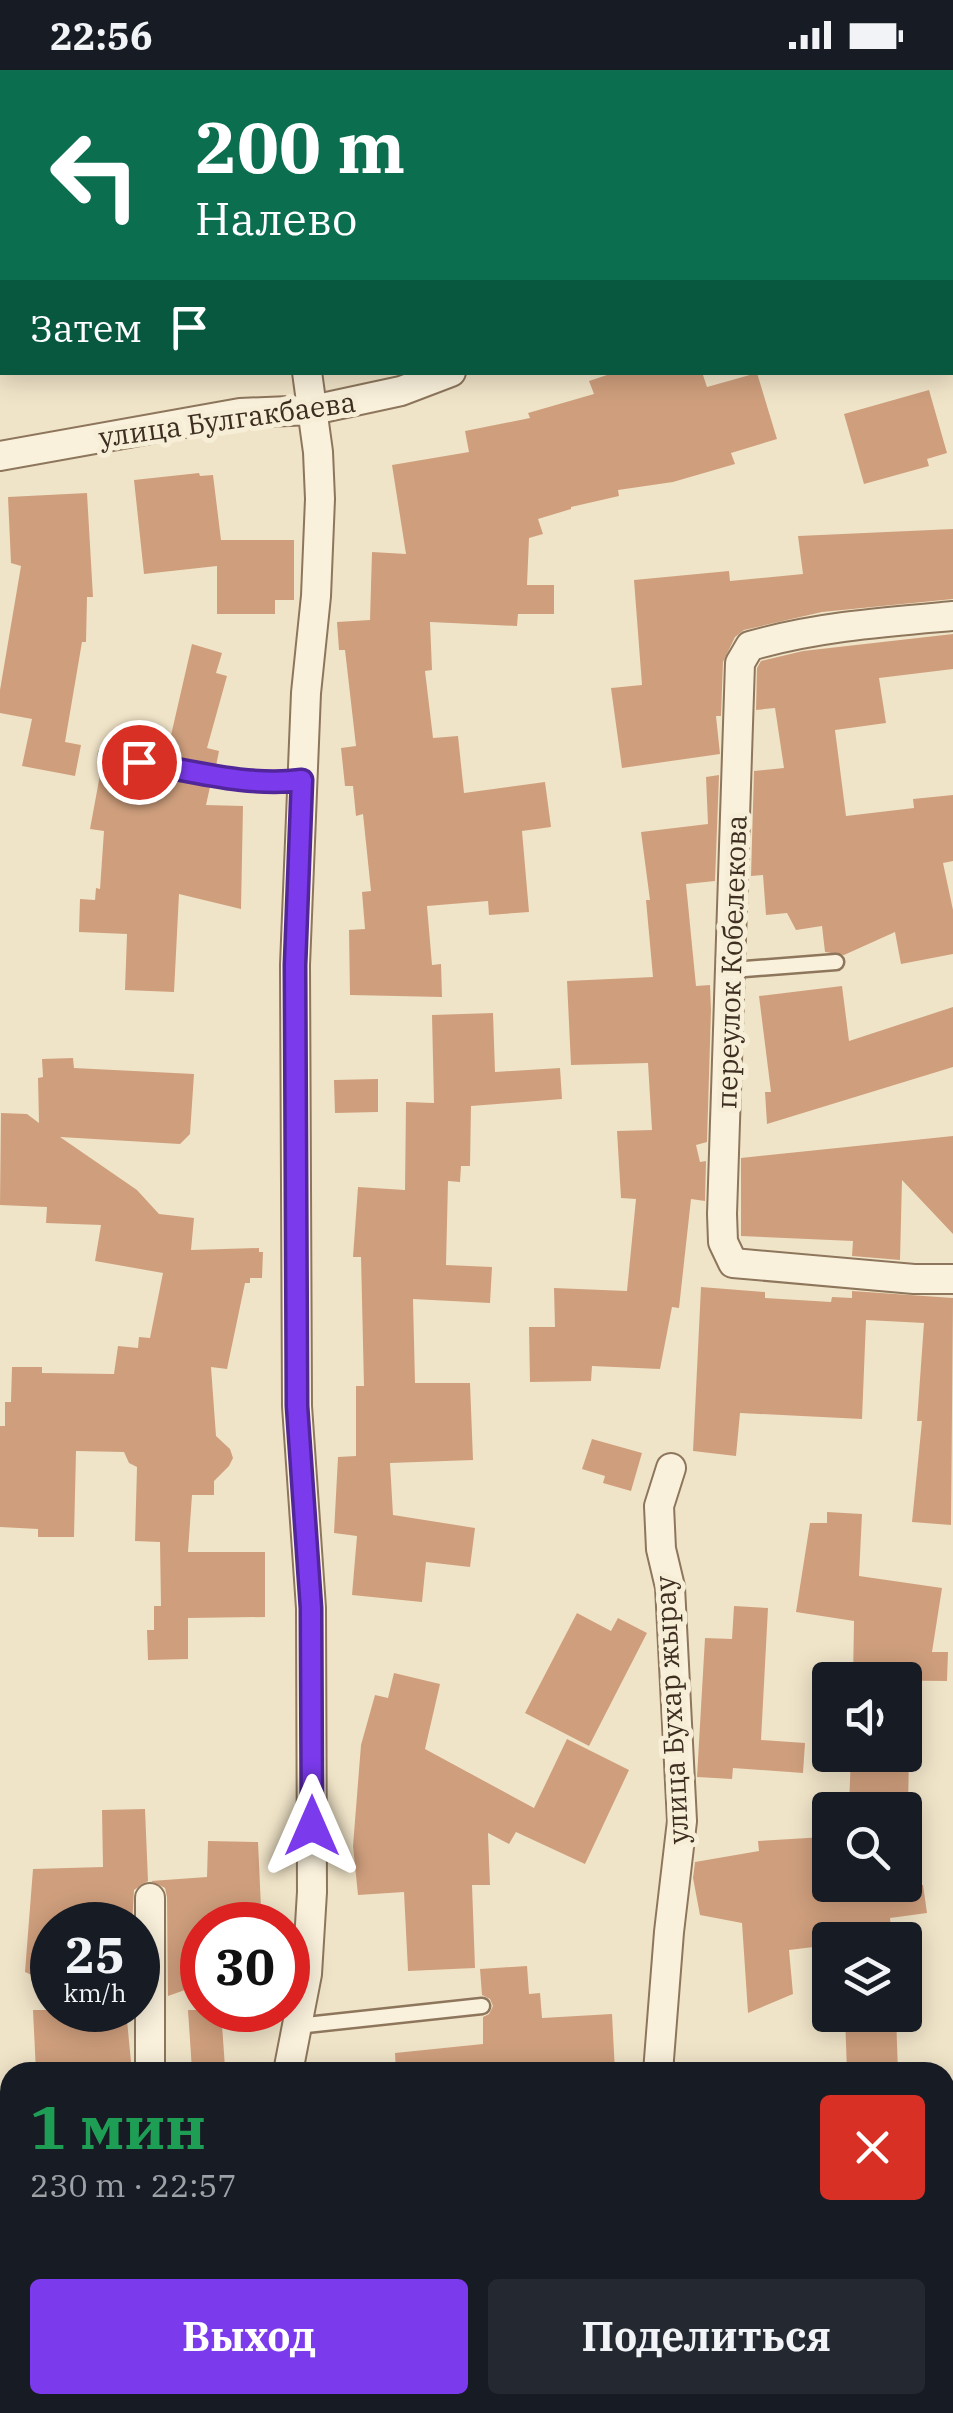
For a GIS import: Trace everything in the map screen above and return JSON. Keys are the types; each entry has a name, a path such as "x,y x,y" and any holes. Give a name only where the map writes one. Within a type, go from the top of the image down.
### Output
{"street":[{"path":"307,375 320,499 295,965 297,1406 311,1608 310,1925"},
{"name":"улица Булгакбаева","path":"0,456 240,413 313,410 401,391 443,375"},
{"name":"переулок Кобелекова","path":"953,616 836,627 750,646 740,664 722,1214 722,1242 732,1263 953,1279"},
{"name":"улица Бухар жырау","path":"659,2062 682,1821 670,1588 661,1549 658,1506 671,1468"},
{"path":"150,1898 150,2062"},
{"path":"290,2062 296,2032"}],"lane":[{"path":"107,756 236,780 302,780"},
{"path":"732,970 836,962"},
{"path":"310,2025 482,2006"}],"building":[{"path":"607,375 703,375 707,387 758,375 777,439 731,453 735,464 673,482 618,490 619,496 538,519 543,534 529,538 527,585 554,585 554,614 518,614 517,626 430,622 432,670 425,671 433,738 458,736 464,793 545,782 551,827 522,831 529,912 489,915 488,901 427,906 432,965 441,964 442,997 350,995 349,930 365,929 362,892 371,891 363,814 356,816 353,786 345,786 341,748 356,746 345,650 339,650 337,622 370,620 372,552 406,554 392,465 469,452 465,431 530,418 528,413 594,394 589,381"},
{"path":"929,390 947,453 927,459 929,466 864,484 844,414"},
{"path":"213,475 221,540 294,540 294,600 275,600 275,614 217,614 217,566 144,574 134,480"},
{"path":"87,493 93,597 87,597 86,642 82,642 65,742 81,745 75,776 22,766 32,719 0,713 0,690 21,566 11,563 8,497"},
{"path":"953,529 953,599 822,612 744,630 735,637 723,662 721,716 716,716 720,754 622,768 611,688 642,685 634,580 729,571 730,581 803,574 798,536"},
{"path":"953,634 953,669 879,678 886,723 835,730 846,816 914,808 913,799 953,795 953,861 943,863 953,910 953,954 901,964 895,932 844,955 825,952 822,926 796,930 787,913 766,915 763,875 751,876 754,771 784,768 775,708 756,710 757,668 761,661 803,651"},
{"path":"192,644 222,653 216,673 227,676 207,748 219,751 216,766 166,757"},
{"path":"102,764 210,787 206,805 243,806 241,909 179,894 174,992 125,990 127,934 79,932 80,899 95,900 96,888 100,889 104,831 90,829"},
{"path":"719,775 715,881 686,884 696,986 710,985 711,1010 707,1142 696,1145 700,1162 706,1161 705,1201 691,1199 679,1308 672,1307 660,1369 592,1366 591,1381 530,1382 529,1327 555,1327 554,1288 627,1291 636,1199 621,1198 617,1131 652,1130 648,1063 571,1065 567,981 653,977 646,900 650,900 641,832 708,824 706,777"},
{"path":"842,986 849,1041 953,1007 953,1067 767,1124 765,1092 771,1092 759,996"},
{"path":"493,1013 495,1072 560,1068 562,1099 471,1106 470,1166 461,1166 460,1182 448,1181 446,1265 492,1267 490,1303 413,1299 415,1383 470,1383 473,1460 390,1463 393,1515 475,1528 470,1567 426,1562 422,1602 352,1595 357,1536 334,1533 338,1457 356,1456 356,1386 364,1386 361,1257 353,1257 358,1187 405,1190 406,1102 434,1103 432,1015"},
{"path":"73,1058 74,1068 194,1074 190,1134 180,1144 60,1137 137,1190 159,1214 194,1218 191,1250 259,1248 263,1252 262,1278 250,1278 250,1283 245,1283 227,1369 211,1367 216,1436 230,1449 233,1458 214,1481 214,1495 192,1495 188,1552 265,1552 265,1617 188,1618 188,1659 148,1660 147,1630 154,1630 154,1606 161,1606 160,1542 135,1541 137,1467 129,1463 124,1452 76,1451 74,1537 38,1537 38,1529 0,1527 0,1426 5,1426 5,1402 11,1402 12,1367 42,1367 42,1373 114,1374 118,1346 138,1348 139,1337 150,1338 163,1273 95,1261 101,1225 46,1223 47,1207 0,1205 1,1113 27,1114 39,1123 38,1078 43,1077 42,1059"},
{"path":"378,1079 378,1112 335,1113 334,1080"},
{"path":"953,1136 953,1234 902,1180 900,1260 852,1256 853,1241 741,1236 741,1158"},
{"path":"701,1287 765,1292 765,1298 831,1302 832,1297 852,1298 852,1291 953,1298 951,1525 912,1522 922,1421 917,1421 924,1323 866,1320 862,1419 740,1413 736,1456 693,1451"},
{"path":"592,1439 642,1453 631,1491 603,1483 605,1476 582,1469"},
{"path":"827,1512 862,1514 859,1576 942,1588 932,1652 948,1652 947,1681 922,1681 922,1662 853,1662 854,1621 796,1612 810,1523 827,1523"},
{"path":"734,1606 768,1608 761,1740 805,1743 803,1773 733,1768 732,1779 697,1777 705,1638 732,1639"},
{"path":"577,1613 611,1631 618,1618 647,1633 589,1746 525,1713"},
{"path":"394,1673 440,1684 425,1749 534,1808 567,1739 629,1770 585,1864 516,1832 509,1844 488,1833 490,1885 472,1885 475,1968 408,1971 404,1892 358,1895 353,1846 361,1745 375,1695 388,1698"},
{"path":"850,1772 909,1772 908,1792 850,1792"},
{"path":"145,1809 148,1881 134,1890 133,1902 30,1902 33,1869 103,1867 102,1810"},
{"path":"812,1838 812,1902 922,1902 923,1885 927,1913 890,1918 890,1922 812,1922 812,1947 789,1950 793,1994 748,2013 742,1923 700,1915 693,1878 695,1862 759,1851 758,1841"},
{"path":"208,1841 258,1842 261,1902 180,1902 180,1992 168,1996 167,1897 165,1888 151,1881 207,1877"},
{"path":"30,1908 30,1974 25,1972"},
{"path":"527,1966 529,1994 540,1993 542,2018 612,2014 614,2062 395,2062 395,2053 483,2044 483,2017 493,2006 482,1995 480,1969"},
{"path":"34,2032 128,2032 131,2062 36,2062"},
{"path":"189,2032 223,2032 225,2062 191,2062"},
{"path":"846,2032 897,2032 898,2062 847,2062"}],"route":[{"path":"139,762 236,780 302,780 295,965 297,1406 311,1608 312,1826"}]}
